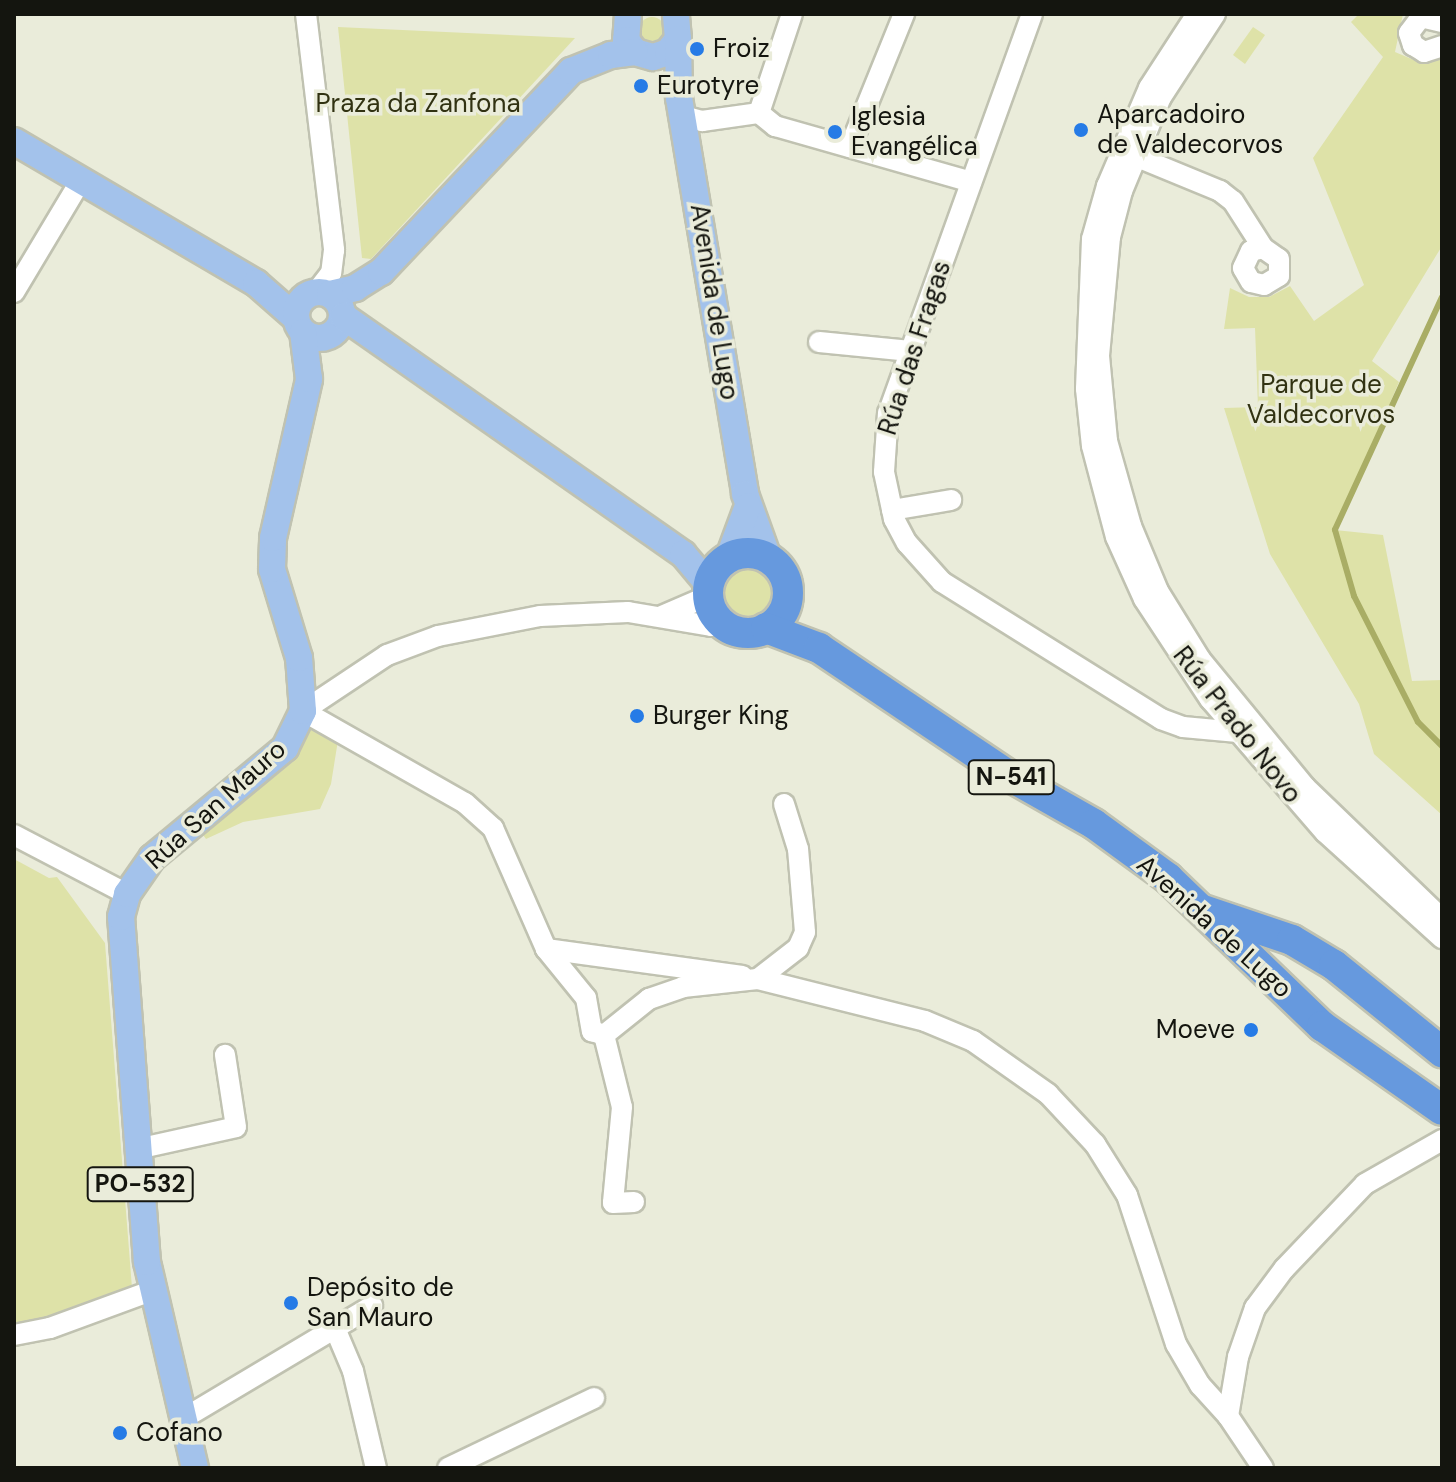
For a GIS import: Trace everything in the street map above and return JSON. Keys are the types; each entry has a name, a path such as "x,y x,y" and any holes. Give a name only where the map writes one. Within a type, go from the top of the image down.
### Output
{"highway":[{"path":"768,558 750,553 717,585 742,633 776,617"},
{"name":"N-541","path":"768,558 787,585 776,617"},
{"name":"Avenida de Lugo","path":"776,617 1011,777 1094,824 1200,909 1322,1026 1442,1110"},
{"path":"1200,909 1264,927 1303,946 1442,1052"}],"main road":[{"path":"300,325 299,302 330,310 369,294 381,272 556,87 585,63 626,20"},
{"name":"Avenida de Lugo","path":"626,20 644,55 666,70 681,107"},
{"path":"585,63 668,52 677,27"},
{"name":"Avenida de Lugo","path":"677,27 681,107 748,506 768,558"},
{"path":"14,141 256,283 330,310 683,554 717,585"},
{"path":"256,283 317,338 330,310"},
{"name":"Rúa San Mauro","path":"195,1468 186,1417 151,1291 120,937 127,894 152,858 285,748 303,711 299,658 272,569 278,514 330,310"},
{"name":"Rúa San Mauro","path":"300,325 309,368 302,421"},
{"name":"Avenida de Lugo","path":"717,585 748,506"}],"street":[{"path":"306,14 334,250 330,310"},
{"path":"759,113 792,14"},
{"path":"850,147 904,14"},
{"name":"Rúa das Fragas","path":"1032,14 888,413 883,448 892,510 907,543 942,582 1161,719 1183,727 1238,732"},
{"name":"Rúa Prado Novo","path":"1197,14 1149,88 1107,186 1092,239 1085,377 1092,446 1116,537 1144,599 1238,732 1325,832 1442,938"},
{"name":"Rúa Prado Novo","path":"1215,14 1161,97 1135,156 1110,237 1099,356 1107,441 1131,526 1158,591 1223,690 1338,822 1442,919"},
{"path":"1434,17 1413,23 1411,42 1424,52 1442,46"},
{"path":"681,107 702,121 759,113 775,126 971,182"},
{"path":"1135,156 1220,191 1245,213 1263,248"},
{"path":"14,292 81,180"},
{"path":"819,342 911,351"},
{"path":"892,510 951,500"},
{"path":"662,616 717,585"},
{"path":"604,1035 592,1031 586,998 546,949 507,850 480,814 303,711 387,655 438,636 540,616 662,616 711,626 717,585"},
{"path":"604,1035 649,999 683,987 753,979 798,948 805,932 798,849 784,804"},
{"path":"14,835 127,894"},
{"path":"546,949 753,979 925,1021 973,1041 1048,1094 1095,1144 1127,1195 1176,1344 1200,1385 1228,1416 1261,1467"},
{"path":"604,1035 622,1107 613,1203 634,1202"},
{"path":"137,1149 236,1127 225,1055"},
{"path":"1228,1416 1238,1357 1255,1308 1284,1269 1365,1184 1442,1140"},
{"path":"14,1335 50,1328 151,1291"},
{"path":"186,1417 372,1306"},
{"path":"334,1326 353,1371 376,1468"},
{"path":"448,1468 594,1398"}],"green space":[{"name":"Parque de Valdecorvos","path":"1359,14 1403,14 1395,52 1421,63 1442,58 1442,246 1372,361 1399,382 1335,530 1383,535 1412,681 1442,680 1442,815 1374,754 1359,704 1270,554 1224,408 1258,407 1255,328 1224,329 1230,288 1249,297 1269,297 1290,286 1314,321 1364,285 1313,158 1383,57 1351,22"},
{"path":"652,17 662,20 665,30 662,40 652,43 642,40 639,30 642,20"},
{"name":"Praza da Zanfona","path":"338,27 575,38 371,259 362,258"},
{"path":"1253,27 1265,35 1245,64 1233,55"},
{"path":"747,568 764,575 771,592 764,609 747,616 730,609 723,592 730,575"},
{"path":"303,711 339,734 331,784 320,809 243,822 206,839 195,824"},
{"path":"14,859 49,878 57,877 105,943 132,1288 45,1322 14,1328"}],"waterway":[{"path":"1442,297 1335,530 1354,596 1418,722 1442,746"}],"place":[{"name":"Froiz","path":"697,49"},
{"name":"Eurotyre","path":"641,86"},
{"name":"Aparcadoiro de Valdecorvos","path":"1081,130"},
{"name":"Iglesia Evangélica","path":"835,132"},
{"name":"Burger King","path":"637,716"},
{"name":"Moeve","path":"1251,1030"},
{"name":"Depósito de San Mauro","path":"291,1303"},
{"name":"Cofano","path":"120,1433"}]}
